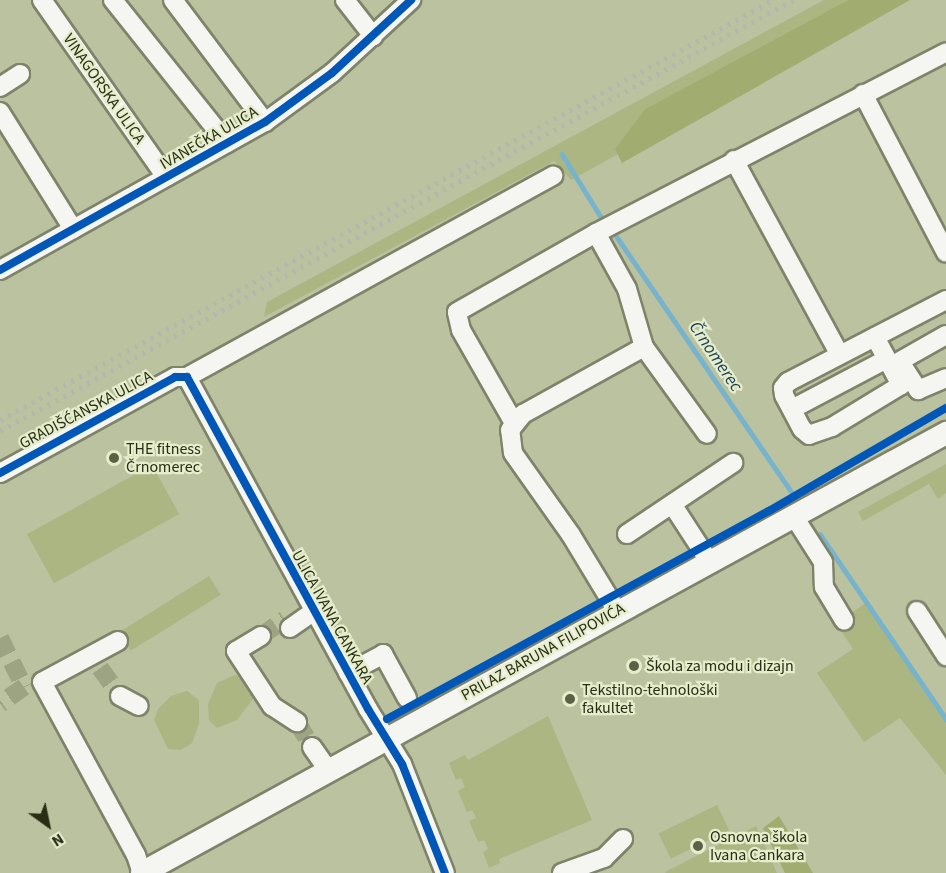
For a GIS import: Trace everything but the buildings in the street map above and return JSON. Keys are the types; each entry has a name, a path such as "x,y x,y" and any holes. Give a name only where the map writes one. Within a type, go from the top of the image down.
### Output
{"main road":[{"name":"PRILAZ BARUNA FILIPOVIĆA","path":"142,873 387,740 617,610 946,433"}],"street":[{"name":"VINAGORSKA ULICA","path":"42,0 166,177"},
{"path":"113,0 227,143"},
{"path":"174,0 265,122"},
{"path":"345,0 373,36"},
{"name":"IVANEČKA ULICA","path":"0,270 265,122 332,73 411,0"},
{"path":"514,423 461,330 458,312 596,233 946,52"},
{"path":"0,87 20,74"},
{"path":"863,94 946,253"},
{"path":"0,112 74,229"},
{"path":"734,160 840,353"},
{"name":"GRADIŠĆANSKA ULICA","path":"0,473 175,377 187,377 552,176"},
{"path":"596,233 627,289 644,347 707,434"},
{"path":"879,334 893,360 901,385 832,427 809,435 792,410 783,390 785,384 840,353 946,300"},
{"path":"792,410 946,335"},
{"path":"617,610 572,535 513,453 510,443 514,423 523,414 644,347"},
{"path":"893,360 918,390 946,378"},
{"name":"ULICA IVANA CANKARA","path":"187,377 348,673 406,771 446,873"},
{"path":"627,534 733,463"},
{"path":"672,504 709,561"},
{"path":"793,515 823,562 824,586 844,620"},
{"path":"287,623 312,608"},
{"path":"916,611 946,656"},
{"path":"242,654 262,638 236,651 272,706 297,722"},
{"path":"118,641 96,662 42,682 136,855 142,873"},
{"path":"348,673 383,654 407,698"},
{"path":"120,696 139,706"},
{"path":"312,747 329,771"},
{"path":"562,873 604,858 623,839"}],"green space":[{"path":"824,0 848,0 645,109 616,149 620,153 571,180 554,161 264,317 267,302"},
{"path":"848,0 910,0 622,163 615,149 645,109"},
{"path":"946,464 946,493 938,499 929,484 863,521 858,512"},
{"path":"152,465 179,514 54,583 27,534"},
{"path":"209,576 221,595 131,651 119,632"},
{"path":"866,603 946,721 946,775 900,718 864,742 817,673 853,649 836,623"},
{"path":"235,675 250,680 256,695 237,720 217,728 209,720 208,704 217,683"},
{"path":"187,691 199,700 199,724 192,743 181,750 168,749 154,720 158,709 171,696"},
{"path":"548,716 592,820 499,859 500,863 489,868 483,852 488,849 484,840 478,842 469,821 476,818 472,810 467,812 458,791 465,787 461,778 456,780 449,763 465,755 468,760"},
{"path":"717,805 729,830 671,859 659,833"},
{"path":"779,816 813,873 785,873 763,828"},
{"path":"756,826 777,873 665,872"}],"waterway":[{"name":"Črnomerec","path":"562,154 601,217"},
{"name":"Črnomerec","path":"617,237 791,491"},
{"name":"Črnomerec","path":"820,534 946,719"}],"tunnel":[{"path":"261,636 285,619"},
{"path":"0,638 24,687 0,704"},
{"path":"100,668 120,696"},
{"path":"297,722 312,747"}],"railway":[{"path":"0,420 773,0"},
{"path":"0,431 793,0"}],"cycle path":[{"path":"0,270 265,122 332,73 411,0"},
{"path":"0,473 175,377 187,377 368,709 402,764 445,873"},
{"path":"387,719 769,511 946,408"}],"place":[{"name":"THE fitness Črnomerec","path":"114,458"},
{"name":"Škola za modu i dizajn","path":"634,666"},
{"name":"Tekstilno-tehnološki fakultet","path":"570,699"},
{"name":"Osnovna škola Ivana Cankara","path":"698,846"}]}
